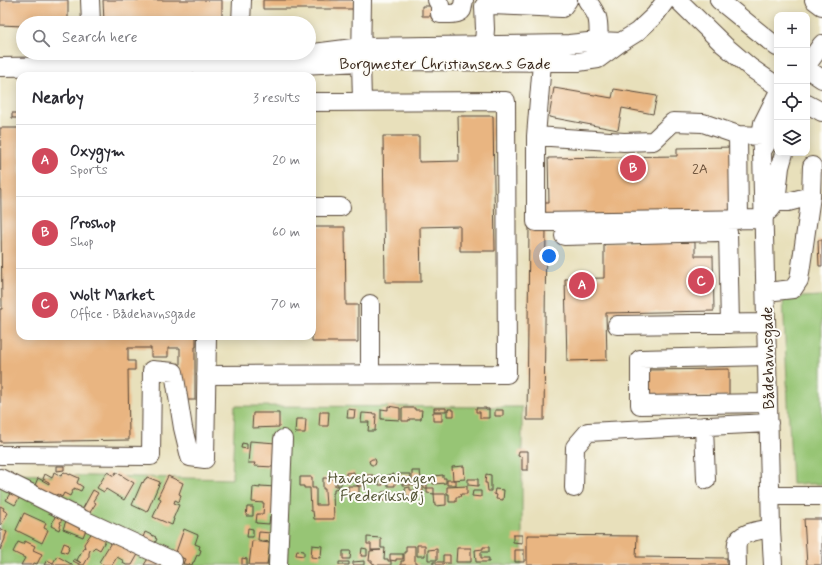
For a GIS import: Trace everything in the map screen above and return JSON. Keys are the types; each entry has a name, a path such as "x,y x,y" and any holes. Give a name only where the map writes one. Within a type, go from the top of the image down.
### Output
{"street":[{"path":"90,0 91,16"},
{"path":"241,16 242,0"},
{"path":"451,4 562,8 568,0"},
{"path":"587,0 597,17 599,28 598,59"},
{"name":"Borgmester Christiansens Gade","path":"316,60 361,54 483,53 542,53 578,62 598,59 621,42 630,38 645,25 655,15 666,0"},
{"path":"678,0 724,45 751,68 774,84"},
{"path":"719,0 774,45"},
{"path":"814,0 822,6"},
{"path":"362,3 362,101"},
{"path":"483,53 485,29 484,6"},
{"name":"Borgmester Christiansens Gade","path":"542,53 569,44 598,41 621,42"},
{"path":"810,61 822,44"},
{"path":"542,53 536,136 536,222 733,226"},
{"name":"Borgmester Christiansens Gade","path":"0,67 82,60"},
{"name":"Borgmester Christiansens Gade","path":"105,60 211,70 237,60"},
{"name":"Borgmester Christiansens Gade","path":"243,60 262,67 315,60"},
{"path":"810,71 822,79"},
{"path":"206,375 507,374 506,101 316,102"},
{"name":"Bådehavnsgade","path":"773,565 766,324 767,213 762,123 774,101"},
{"path":"536,136 624,142 653,141 673,122 703,123 762,143 774,130"},
{"path":"730,324 738,135"},
{"path":"767,213 783,156"},
{"path":"766,292 793,289 799,280 811,196 812,166"},
{"path":"564,236 733,226 767,213 788,202 811,196"},
{"path":"316,208 342,207"},
{"path":"370,304 370,374"},
{"path":"617,325 766,324"},
{"path":"0,454 151,456 152,370 174,372 183,428 190,457 205,459 207,340"},
{"path":"767,356 640,358 640,405 768,403"},
{"path":"574,488 575,447 588,432 769,423"},
{"path":"704,426 706,480"},
{"path":"278,565 283,439"},
{"path":"0,478 84,520 173,561 171,565"},
{"path":"770,496 822,496"},
{"path":"737,565 737,542 748,533 771,528"}],"green space":[{"path":"822,296 822,484 792,484 783,298"},
{"name":"Haveforeningen Frederikshøj","path":"235,406 522,407 522,565 0,565 0,474 232,479"}],"building":[{"path":"0,0 68,0 68,16 16,16 16,26 0,25"},
{"path":"103,0 222,0 222,16 104,16"},
{"path":"263,0 355,0 355,9 263,9"},
{"path":"422,6 435,6 435,16 422,16"},
{"path":"554,88 612,98 614,89 657,96 653,114 622,108 618,130 549,117"},
{"path":"12,113 16,113 16,118 12,118"},
{"path":"458,116 493,116 495,251 460,251 460,226 420,227 421,282 385,282 383,136 419,136 419,162 459,161"},
{"path":"0,128 16,128 16,340 196,340 195,400 180,400 180,348 168,348 168,357 151,357 151,348 128,348 128,361 135,361 135,370 128,370 129,440 0,442 0,309 2,309"},
{"path":"735,147 731,216 543,220 543,203 549,203 548,158 677,156 677,148"},
{"path":"316,227 345,227 346,305 358,305 358,342 312,342 312,340 316,340"},
{"path":"529,228 546,228 544,420 527,420"},
{"path":"818,240 822,240 822,266 819,266"},
{"path":"695,242 695,256 713,256 714,311 606,313 607,360 567,361 565,279 604,278 604,243"},
{"path":"729,369 729,397 647,398 647,370"},
{"path":"388,406 400,408 400,420 381,419 381,409 388,410"},
{"path":"402,408 415,408 415,410 422,410 421,419 409,419 409,421 402,421"},
{"path":"434,408 446,408 446,411 434,411"},
{"path":"476,408 489,409 489,418 480,418 480,412 476,412"},
{"path":"348,409 355,410 354,418 347,418"},
{"path":"448,409 454,410 454,416 447,416"},
{"path":"495,410 503,410 503,416 495,416"},
{"path":"320,412 329,412 328,426 319,426"},
{"path":"433,412 442,412 442,421 433,421"},
{"path":"253,413 279,413 279,427 252,428"},
{"path":"362,413 376,414 375,431 368,431 369,422 361,422"},
{"path":"296,419 306,419 305,433 295,433"},
{"path":"250,441 276,443 274,467 254,466 255,463 248,463"},
{"path":"242,443 247,444 247,449 241,448"},
{"path":"519,451 528,451 528,470 522,470 522,457 518,456"},
{"path":"375,459 375,465 370,464 369,461"},
{"path":"57,466 64,466 64,470 57,471"},
{"path":"464,466 465,479 453,480 452,467"},
{"path":"412,471 420,471 423,484 412,485"},
{"path":"54,472 61,476 64,472 79,478 77,483 83,487 81,491 74,488 70,496 64,493 62,497 57,494 56,496 29,487 31,483 35,485 38,478 49,484 49,482 43,479 45,474 52,478"},
{"path":"107,472 114,476 116,472 134,483 124,500 106,489 104,492 97,488"},
{"path":"354,472 354,479 346,479 346,473"},
{"path":"394,474 395,486 388,486 387,475"},
{"path":"398,474 410,474 411,485 402,485 402,478 399,478"},
{"path":"486,474 491,475 491,491 488,491 487,483 485,483"},
{"path":"365,475 373,475 372,481 365,481"},
{"path":"379,475 383,476 383,485 379,485"},
{"path":"443,475 443,478 446,478 446,483 433,484 433,476"},
{"path":"168,476 183,483 179,494 181,495 179,502 175,500 174,503 179,505 172,525 153,517 161,499 158,497"},
{"path":"337,476 341,476 341,485 337,485"},
{"path":"147,477 160,482 147,512 132,505 142,482 143,483"},
{"path":"300,477 312,477 312,488 316,488 316,505 326,505 325,489 323,489 323,478 331,478 335,480 335,486 339,486 339,488 334,489 333,493 334,519 314,519 313,511 311,511 310,488 300,486"},
{"path":"423,478 427,478 427,488 424,488"},
{"path":"363,479 364,486 357,486 357,480"},
{"path":"468,479 478,479 478,486 468,485"},
{"path":"447,480 456,480 456,485 447,485"},
{"path":"260,486 276,487 274,516 270,516 269,524 256,523 257,514 263,514 264,503 252,502 253,487 260,488"},
{"path":"348,486 359,486 359,497 349,497"},
{"path":"415,486 423,486 423,493 415,493"},
{"path":"467,486 467,494 461,494 460,497 456,497 456,502 449,502 447,487"},
{"path":"410,487 410,490 413,490 413,496 406,496 405,488"},
{"path":"427,488 434,488 434,494 427,493"},
{"path":"495,489 504,490 503,500 496,499 497,495 494,494"},
{"path":"12,490 21,495 15,505 6,500"},
{"path":"93,490 98,493 93,501 96,503 89,514 82,510"},
{"path":"391,491 392,501 383,501 382,492"},
{"path":"473,491 481,491 481,497 472,496"},
{"path":"434,494 446,494 446,505 435,506"},
{"path":"0,506 8,513 1,525 0,524"},
{"path":"247,507 253,507 253,516 246,516"},
{"path":"24,513 46,523 44,528 48,530 42,543 16,530"},
{"path":"56,514 63,517 59,530 51,526"},
{"path":"67,518 87,527 83,537 63,529"},
{"path":"804,519 822,519 822,565 807,565"},
{"path":"0,528 7,532 0,550"},
{"path":"95,528 108,536 100,550 95,547 90,550 89,556 84,565 73,561 74,559 81,563 77,560 84,547 85,548 84,544"},
{"path":"248,528 253,529 253,537 247,537"},
{"path":"184,529 198,535 195,544 200,546 199,549 201,550 199,556 197,555 192,565 183,564 185,559 175,555"},
{"path":"145,532 156,537 155,538 157,539 154,545 142,540"},
{"path":"259,532 271,533 270,542 258,540"},
{"path":"513,535 522,535 522,543 513,542"},
{"path":"527,535 637,536 636,557 727,558 727,565 527,565"},
{"path":"367,537 381,538 381,548 385,548 384,559 391,561 391,565 375,565 372,561 369,561 370,551 381,550 371,550 371,544 367,544"},
{"path":"25,541 35,546 33,550 42,554 37,564 21,565 25,558 13,552 18,542 23,544"},
{"path":"112,541 140,551 132,565 126,565 123,563 124,561 117,557 112,565 104,565 99,562"},
{"path":"252,541 270,543 267,565 249,565"},
{"path":"64,543 69,545 67,553 61,551"},
{"path":"312,545 322,546 320,558 311,557"},
{"path":"417,545 425,545 425,556 417,556"},
{"path":"406,546 415,546 415,563 418,563 418,565 401,565 401,561 404,561"},
{"path":"483,547 489,547 489,552 481,552 481,558 489,558 489,562 476,562 475,550 483,549"},
{"path":"362,548 367,549 367,556 361,556"},
{"path":"457,548 471,548 471,562 456,562"},
{"path":"437,549 437,560 428,560 428,550"},
{"path":"297,550 304,551 304,556 296,555"},
{"path":"515,550 524,550 524,562 515,562"},
{"path":"343,551 351,551 350,559 343,559"},
{"path":"390,554 403,554 403,559 396,559 396,561 390,560"},
{"path":"443,555 450,555 450,563 433,565 433,562 443,562"},
{"path":"57,556 73,565 44,565 47,560 53,563"},
{"path":"149,557 166,565 144,565"},
{"path":"242,558 247,559 247,565 242,565"},
{"path":"364,561 364,565 353,565 353,562"},
{"path":"339,562 349,562 349,565 339,565"}],"place":[{"name":"Proshop","path":"633,168"},
{"name":"Wolt Market","path":"701,281"},
{"name":"Oxygym","path":"582,285"}]}
